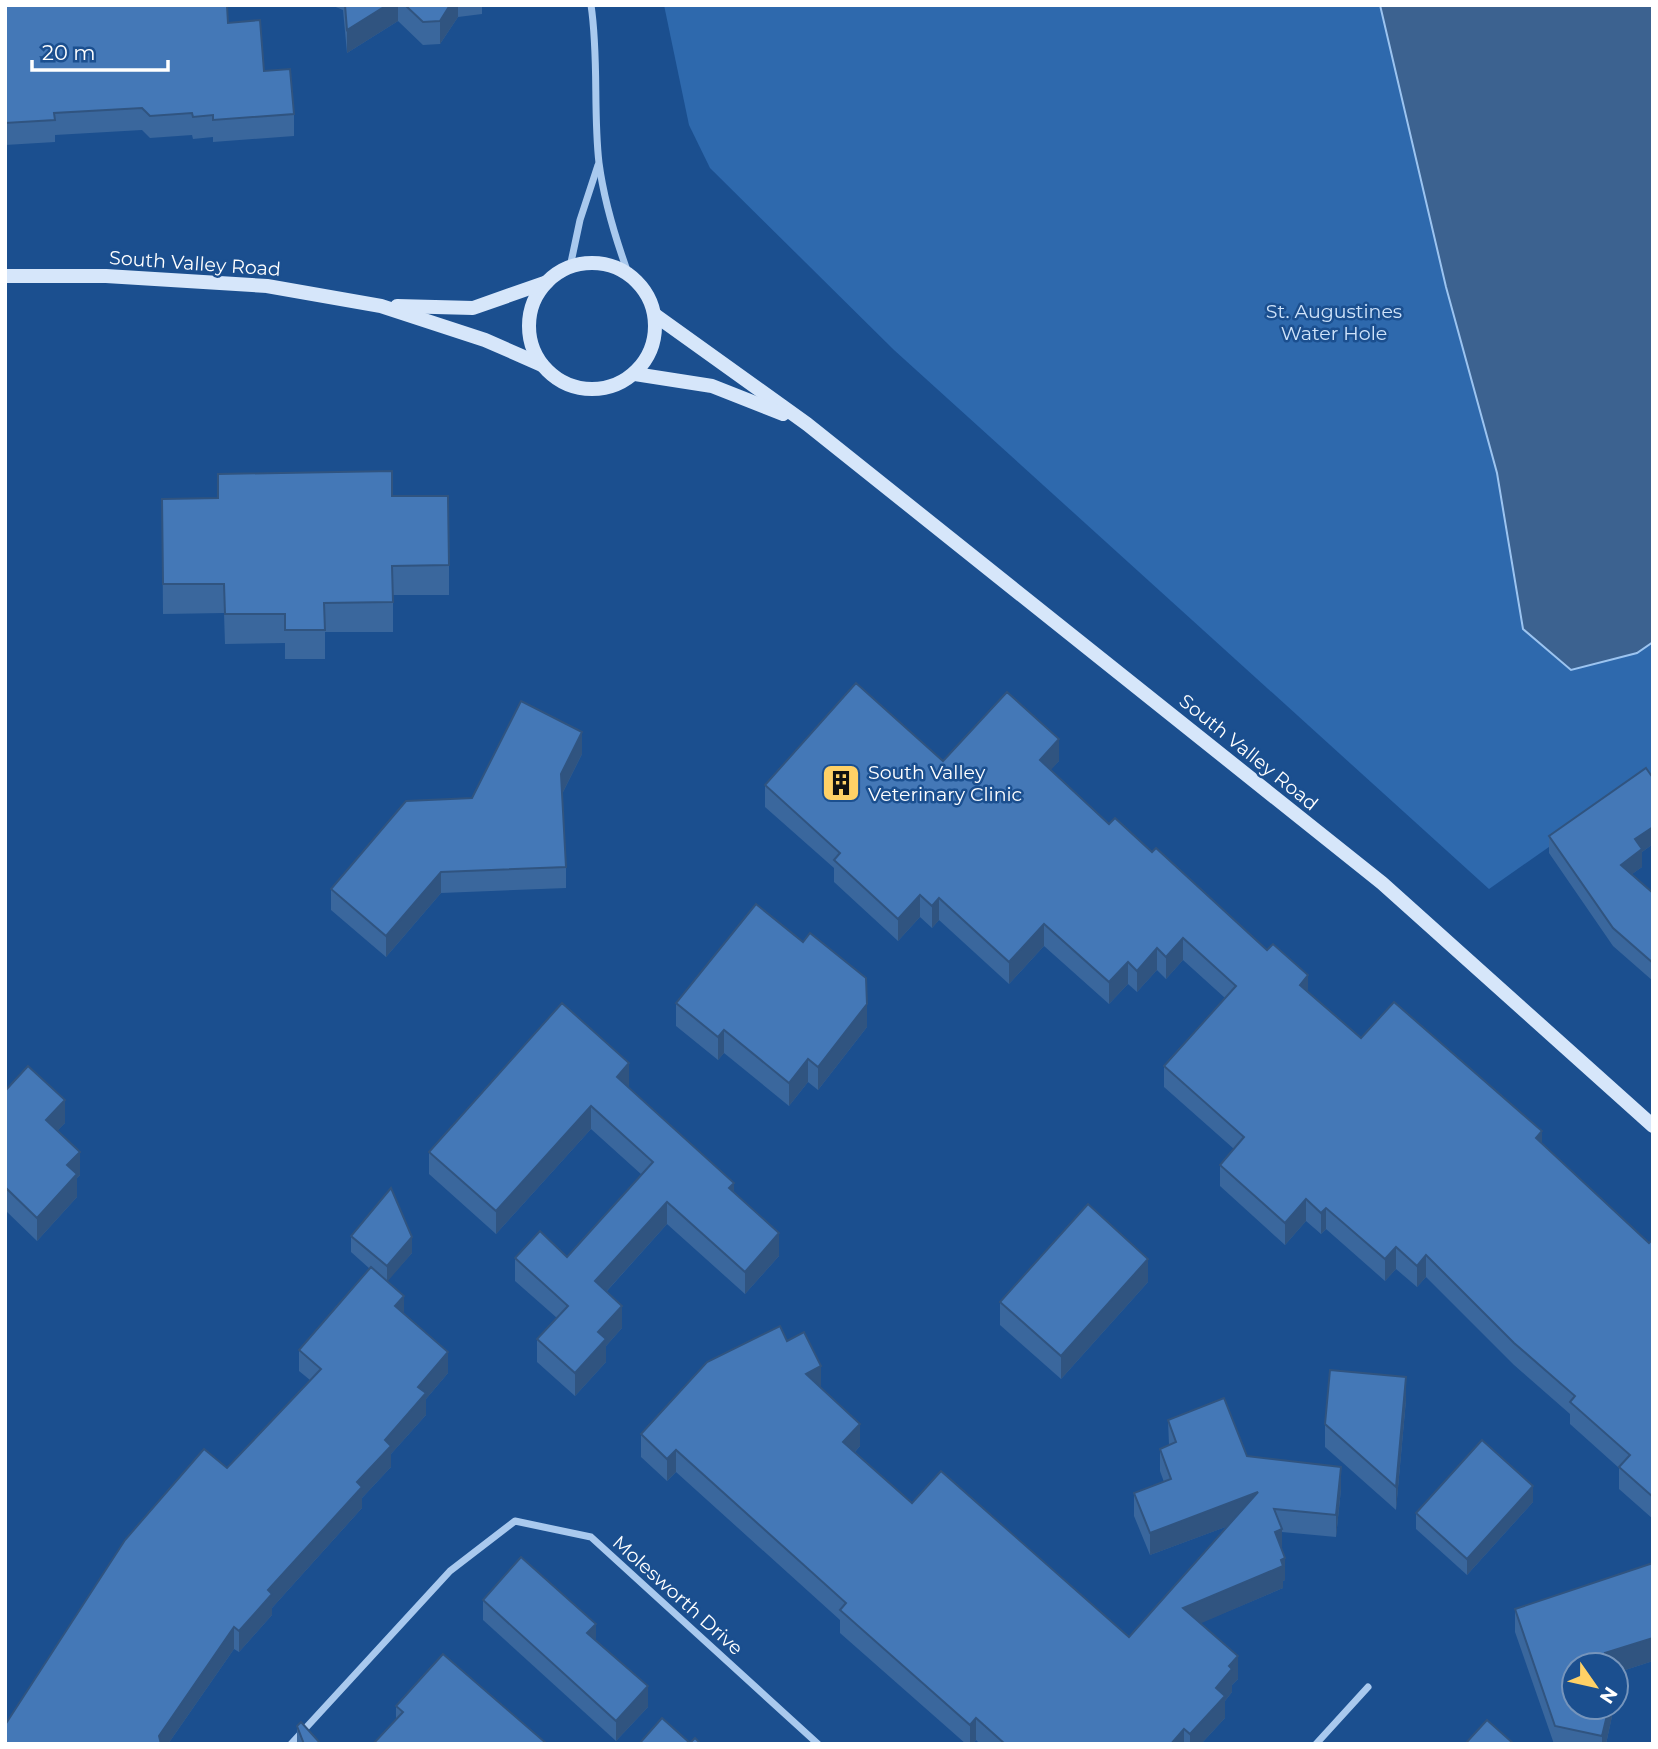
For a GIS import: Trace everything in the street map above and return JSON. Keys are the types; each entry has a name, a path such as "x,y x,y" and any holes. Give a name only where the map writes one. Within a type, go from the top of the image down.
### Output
{"main road":[{"name":"South Valley Road","path":"381,306 473,308 547,282 570,267 590,263 609,265 628,273 645,291 655,315 807,424 1382,883 1653,1126"},
{"name":"South Valley Road","path":"5,276 106,276 267,286 381,306 485,340 542,365"},
{"name":"South Valley Road","path":"547,282 533,303 529,327 531,346 542,365 560,382 581,389 598,390 618,384 635,374 712,386 807,424"},
{"path":"635,374 653,345 655,315"}],"street":[{"path":"592,5 596,37 599,161 610,222 628,273"},
{"path":"570,267 580,220 599,161"},
{"name":"Molesworth Drive","path":"291,1744 450,1571 515,1521 591,1537 818,1744"},
{"path":"1316,1744 1368,1687"}],"green space":[{"name":"St. Augustines Water Hole","path":"664,5 1653,5 1653,774 1489,889 894,350 710,168 689,125"}],"shaded area":[{"path":"1380,5 1653,5 1653,642 1637,653 1571,670 1523,629 1497,473 1446,287"}],"building":[{"path":"5,5 227,5 228,23 260,20 264,71 290,69 294,114 213,120 213,115 193,117 192,113 150,116 142,108 54,113 55,120 5,123"},
{"path":"345,5 387,5 347,30"},
{"path":"405,5 450,5 440,21 423,22"},
{"path":"392,471 392,496 448,496 449,565 392,566 393,602 324,603 325,630 285,630 285,614 225,614 224,584 163,584 162,499 218,498 218,474"},
{"path":"856,683 943,761 1007,692 1059,739 1040,760 1109,824 1115,818 1152,852 1156,848 1267,950 1273,944 1308,975 1300,985 1361,1038 1394,1002 1542,1131 1536,1138 1649,1243 1653,1239 1653,1497 1619,1467 1630,1455 1570,1402 1575,1396 1514,1343 1426,1255 1417,1266 1396,1247 1385,1259 1326,1208 1321,1213 1306,1199 1285,1223 1220,1165 1244,1137 1164,1066 1236,986 1183,938 1166,957 1157,948 1137,971 1128,962 1109,982 1044,924 1009,962 939,898 932,906 920,895 898,919 834,860 840,853 765,785"},
{"path":"521,701 582,732 561,774 566,867 441,872 386,936 331,889 406,801 472,798"},
{"path":"1646,768 1653,778 1653,827 1635,839 1642,849 1621,865 1653,893 1653,963 1613,928 1549,836"},
{"path":"756,904 803,942 810,933 866,978 867,1004 818,1067 808,1059 789,1083 724,1030 718,1037 676,1003"},
{"path":"562,1003 629,1063 617,1077 734,1183 729,1188 779,1233 745,1272 667,1202 595,1281 622,1306 598,1332 606,1339 575,1373 537,1339 568,1306 515,1258 540,1231 567,1257 653,1162 591,1106 496,1211 429,1152"},
{"path":"28,1066 65,1100 46,1120 80,1152 67,1165 77,1174 37,1218 5,1187 5,1091"},
{"path":"391,1188 412,1237 387,1266 351,1236"},
{"path":"1088,1204 1148,1259 1061,1356 1000,1302"},
{"path":"371,1267 404,1296 395,1306 448,1352 418,1387 426,1393 385,1440 391,1446 357,1482 362,1487 268,1590 272,1594 239,1631 234,1627 159,1736 161,1744 5,1744 5,1725 125,1540 204,1449 227,1468 321,1369 299,1350"},
{"path":"780,1326 787,1341 804,1332 821,1366 806,1374 860,1424 843,1442 912,1503 941,1471 1129,1637 1258,1492 1150,1533 1134,1493 1171,1479 1160,1449 1176,1442 1168,1420 1224,1398 1247,1456 1341,1467 1336,1515 1274,1509 1282,1529 1275,1532 1285,1558 1281,1560 1283,1566 1183,1608 1238,1656 1229,1666 1232,1669 1216,1688 1225,1696 1190,1734 1184,1729 1171,1744 1005,1744 976,1718 970,1725 840,1610 846,1603 676,1450 667,1459 641,1434 707,1362"},
{"path":"1330,1370 1406,1377 1396,1487 1325,1424"},
{"path":"1482,1440 1533,1486 1467,1559 1416,1513"},
{"path":"521,1557 596,1624 587,1633 648,1686 616,1721 483,1600"},
{"path":"1653,1563 1653,1638 1611,1651 1560,1651 1560,1721 1606,1721 1602,1736 1555,1726 1515,1609"},
{"path":"443,1654 547,1744 373,1744 403,1712 396,1706"},
{"path":"662,1718 690,1743 695,1738 701,1744 639,1744"},
{"path":"1487,1720 1514,1744 1465,1744"},
{"path":"301,1722 321,1744 304,1744 297,1726"}],"place":[{"name":"South Valley Veterinary Clinic","path":"841,783"}]}
